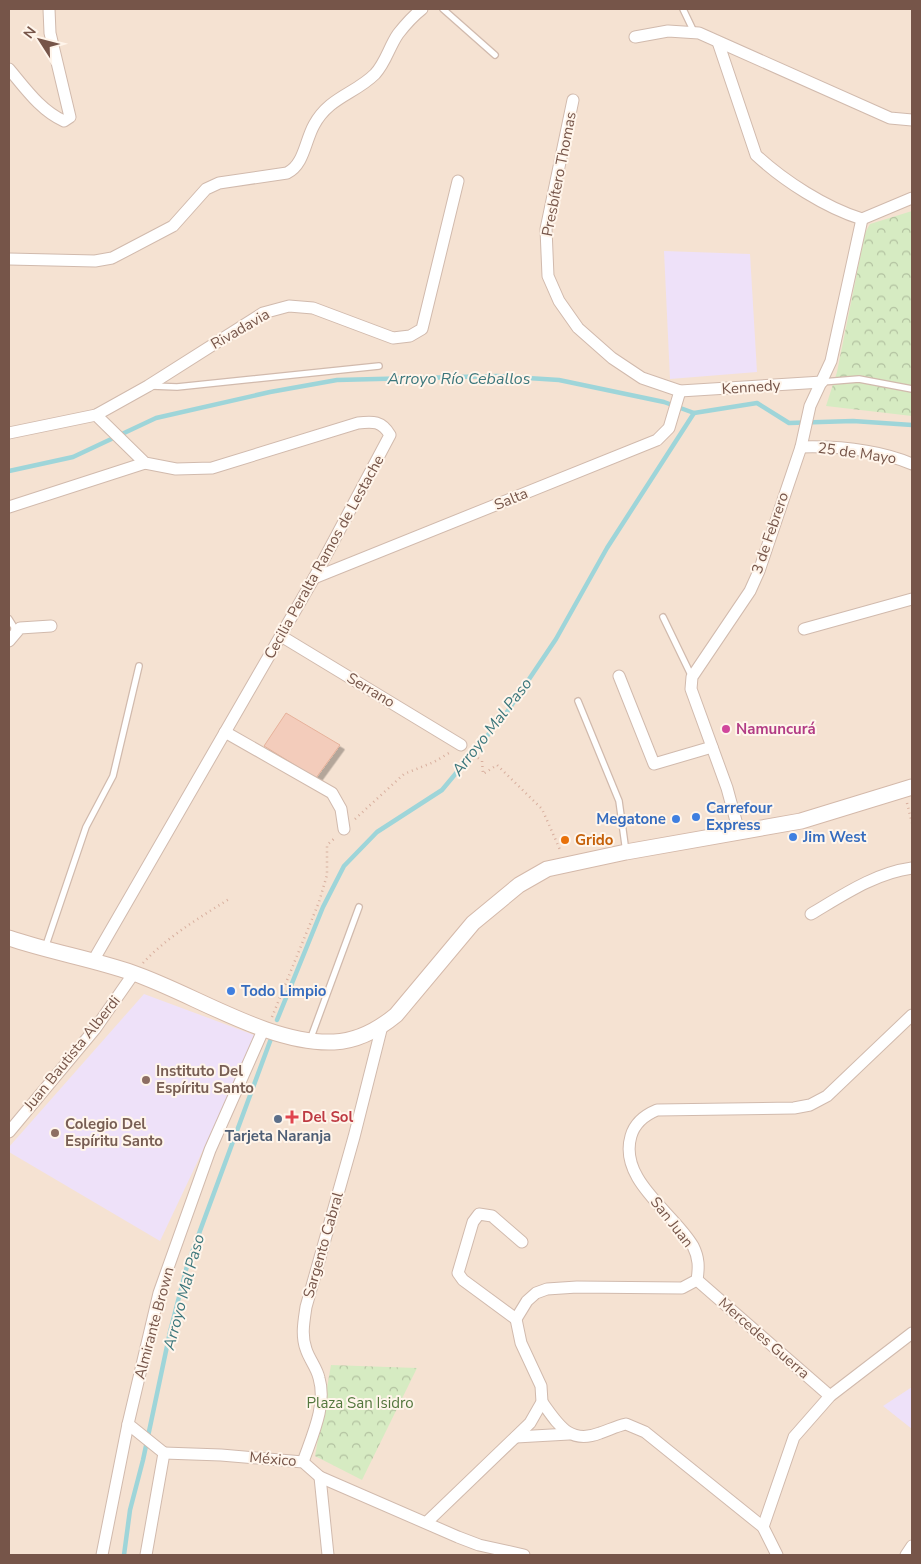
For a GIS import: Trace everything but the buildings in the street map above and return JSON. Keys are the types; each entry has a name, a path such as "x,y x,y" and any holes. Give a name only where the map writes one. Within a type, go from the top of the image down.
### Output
{"main road":[{"path":"9,938 44,950 134,973 264,1028 310,1040 334,1042 353,1039 382,1026 396,1015 473,923 519,885 547,869 566,863 801,821 908,788"}],"street":[{"path":"9,69 37,102 54,117 64,121 70,117 50,33 49,9"},
{"path":"9,259 95,261 112,258 128,252 172,226 206,189 219,184 287,173 296,169 305,141 324,109 373,75 384,62 398,36 422,9"},
{"path":"635,37 668,31 694,32 890,118 912,120"},
{"path":"718,42 756,155 770,169 840,212 862,219 912,198"},
{"name":"Presbítero Thomas","path":"573,100 546,229 548,276 559,301 578,328 612,358 642,378 680,391"},
{"name":"Rivadavia","path":"9,433 96,415 148,386 263,313 289,306 312,308 393,338 410,336 422,329 458,181"},
{"name":"3 de Febrero","path":"692,677 750,591 802,442 810,406 831,361 862,219"},
{"name":"Kennedy","path":"680,391 822,382"},
{"name":"Salta","path":"314,578 657,440 669,428 680,391"},
{"path":"9,507 145,463 96,415"},
{"name":"Cecilia Peralta Ramos de Lestache","path":"92,961 314,578 386,446 390,435 385,426 374,421 358,423 212,468 176,469 145,463"},
{"name":"25 de Mayo","path":"802,442 898,458 912,464"},
{"path":"804,629 912,599"},
{"path":"11,638 20,628 51,626"},
{"name":"Serrano","path":"281,636 462,747"},
{"path":"619,676 654,764 712,747"},
{"path":"692,677 691,689 727,788 738,832"},
{"path":"225,732 332,793 341,809 344,829"},
{"path":"811,914 866,882 897,870 912,868"},
{"name":"Juan Bautista Alberdi","path":"9,1132 95,1029 134,973"},
{"name":"San Juan","path":"697,1280 700,1265 693,1246 640,1181 633,1168 629,1142 634,1127 646,1114 657,1110 794,1108 810,1105 827,1096 912,1015"},
{"name":"Sargento Cabral","path":"303,1462 314,1431 321,1399 319,1378 306,1349 302,1330 306,1307 354,1137 382,1026"},
{"name":"Almirante Brown","path":"102,1555 128,1424 159,1293 210,1150 264,1028"},
{"path":"522,1242 492,1216 479,1214 473,1222 458,1273 463,1280 516,1319 521,1343 541,1386 542,1402 560,1427 569,1434"},
{"path":"516,1319 527,1301 536,1293 546,1289 682,1288 697,1280"},
{"name":"Mercedes Guerra","path":"697,1280 830,1396"},
{"path":"763,1527 794,1437 830,1396 912,1333"},
{"path":"427,1522 530,1423 542,1402"},
{"path":"128,1424 160,1450 146,1555"},
{"path":"516,1437 598,1434 626,1424 645,1432 763,1527 777,1555"},
{"name":"México","path":"160,1450 303,1462 320,1477 427,1522 478,1550 524,1555"},
{"path":"320,1477 328,1555"},
{"path":"906,1555 912,1546"}],"lane":[{"path":"443,9 495,55"},
{"path":"683,9 694,32"},
{"path":"148,386 178,387 379,366"},
{"path":"822,382 859,380 912,389"},
{"path":"663,617 692,677"},
{"path":"9,619 14,627 11,638"},
{"path":"44,950 86,827 114,776 139,666"},
{"path":"578,701 619,801 626,852"},
{"path":"310,1040 359,907"}],"path":[{"path":"264,1028 273,1015 319,902 327,875 327,845 404,774 434,762 462,747 482,762 483,774 497,765 542,809 566,863"},
{"path":"908,788 912,823"},
{"path":"134,973 154,952 194,921 229,899"}],"shaded area":[{"path":"9,9 912,9 912,1546 906,1555 9,1555"},
{"path":"664,251 750,254 757,372 670,379"},
{"path":"144,994 257,1036 160,1241 9,1152 9,1147"},
{"path":"912,1387 912,1429 883,1406"}],"green space":[{"path":"912,211 912,416 826,406 837,372 865,233 870,224"},
{"name":"Plaza San Isidro","path":"331,1365 417,1368 362,1480 315,1456"}],"waterway":[{"name":"Arroyo Río Ceballos","path":"9,471 73,457 156,418 270,392 337,380 497,376 559,380 664,402 694,413 757,403 789,423 853,421 912,425"},
{"name":"Arroyo Mal Paso","path":"277,1020 323,907 344,866 377,832 442,790 507,712 556,639 607,548 694,413"},
{"name":"Arroyo Mal Paso","path":"124,1555 130,1510 143,1460 170,1332 187,1266 272,1036"}],"place":[{"name":"Namuncurá","path":"726,729"},
{"name":"Carrefour Express","path":"696,817"},
{"name":"Megatone","path":"676,819"},
{"name":"Jim West","path":"793,837"},
{"name":"Grido","path":"565,840"},
{"name":"Todo Limpio","path":"231,991"},
{"name":"Instituto Del Espíritu Santo","path":"146,1080"},
{"name":"Del Sol","path":"292,1117"},
{"name":"Tarjeta Naranja","path":"278,1119"},
{"name":"Colegio Del Espíritu Santo","path":"55,1133"}]}
